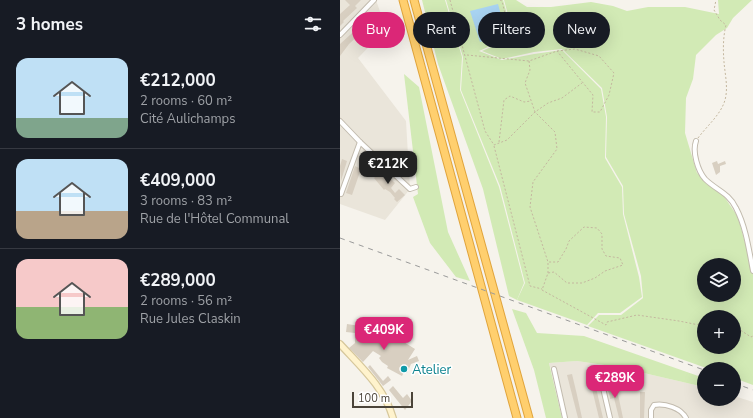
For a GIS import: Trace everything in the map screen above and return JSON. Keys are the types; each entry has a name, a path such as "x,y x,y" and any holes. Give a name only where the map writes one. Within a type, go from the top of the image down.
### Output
{"highway":[{"path":"403,0 518,418"},
{"path":"414,0 530,418"}],"street":[{"path":"340,35 374,0"},
{"path":"340,121 410,189 416,187"},
{"path":"696,141 694,148 696,159 705,178 726,194 737,208 748,243 753,271"},
{"path":"342,194 360,142"},
{"path":"340,344 382,391 393,418"},
{"path":"554,369 565,418"},
{"path":"607,378 603,388 610,418"},
{"path":"651,418 651,410 654,404 662,404 683,413 686,418"}],"path":[{"path":"450,0 485,131 494,145 530,286 542,290 606,325 607,322 637,315 679,320 697,324"},
{"path":"500,0 504,12"},
{"path":"696,141 719,113 724,103 726,94 724,60 726,25 720,20 714,10 716,0"},
{"path":"467,55 528,61 556,51 575,50 599,56 614,73 609,96 600,112 592,112 593,95 556,51"},
{"path":"528,61 530,70 525,83 535,112 555,132 557,149 533,182 530,208 548,262 548,273 542,290"},
{"path":"494,145 507,140 535,112 548,103 562,98 583,82"},
{"path":"499,143 504,100 510,96 524,102 531,100"},
{"path":"548,262 558,262 569,241 584,228 597,228 602,234 602,249 606,256 620,258 623,265 605,271 595,278 582,283 567,283 554,272 548,273"},
{"path":"741,331 751,337 753,336"}],"shaded area":[{"path":"340,0 376,0 380,12 352,12 352,48 368,48 358,58 406,121 410,189 385,220 340,204"},
{"path":"577,361 618,367 697,385 697,406 741,406 741,398 753,402 753,418 565,418 549,363"}],"green space":[{"path":"422,0 445,0 449,12 425,12"},
{"path":"446,0 503,0 506,12 478,12 478,48 486,48 479,51 502,60 562,50 601,89 606,117 605,158 622,187 623,214 639,277 642,297 620,313 598,313 587,325 517,300 525,283 500,186 461,90 463,57 460,48 470,48 470,12 450,12"},
{"path":"504,0 516,0 527,7 551,7 591,2 613,6 627,11 648,7 685,7 719,14 718,0 752,0 733,18 727,28 716,35 696,55 693,79 686,98 685,133 697,173 721,192 738,217 753,272 753,385 741,381 741,362 697,362 697,365 588,326 599,315 621,315 643,298 641,276 624,214 623,186 606,157 607,117 602,88 562,49 534,52 502,59 482,51 489,48 545,48 545,12 507,12"},
{"path":"434,48 459,48 462,57 460,90 499,187 524,283 517,300 509,296 483,189 438,64"},
{"path":"404,74 419,87 448,232 470,281 456,277 430,243 413,197 418,194"},
{"path":"512,309 526,313 537,333 584,336 697,376 697,385 618,367 577,361 549,363 562,418 546,418 534,370"}],"water":[{"path":"498,4 500,12 478,12 478,36 470,11"}],"building":[{"path":"345,0 361,0 355,6 357,8 343,21 344,22 340,26 340,14 350,5"},
{"path":"352,33 352,41 340,56 340,44"},
{"path":"389,154 402,168 399,172 393,168 394,167 390,162 389,163 384,159"},
{"path":"342,159 347,161 341,181 340,166"},
{"path":"717,161 718,164 725,161 726,164 720,166 720,172 716,175 712,163"},
{"path":"355,166 361,169 352,195 346,193"},
{"path":"382,170 395,183 391,188 395,193 399,189 405,195 397,202 390,192 385,189 384,190 374,178"},
{"path":"347,324 360,326 360,329 363,330 362,335 366,335 366,337 372,341 374,339 384,346 391,334 415,349 408,360 417,356 419,361 411,364 407,373 404,372 402,376 387,368 388,366 379,358 381,356 373,351 363,362 349,348 355,343 355,333 346,332"},
{"path":"370,365 383,381 388,376 391,380 383,386 368,367"},
{"path":"592,371 603,418 599,418 589,377 588,372"},
{"path":"572,374 582,418 578,418 567,375"},
{"path":"615,384 623,418 619,418 614,398 610,399 607,388"},
{"path":"393,386 403,398 407,394 412,401 405,410 389,390"},
{"path":"640,392 645,392 644,418 640,418"}],"railway":[{"path":"340,238 697,367"},
{"path":"741,386 753,390"}],"place":[{"name":"Atelier","path":"404,369"}]}
